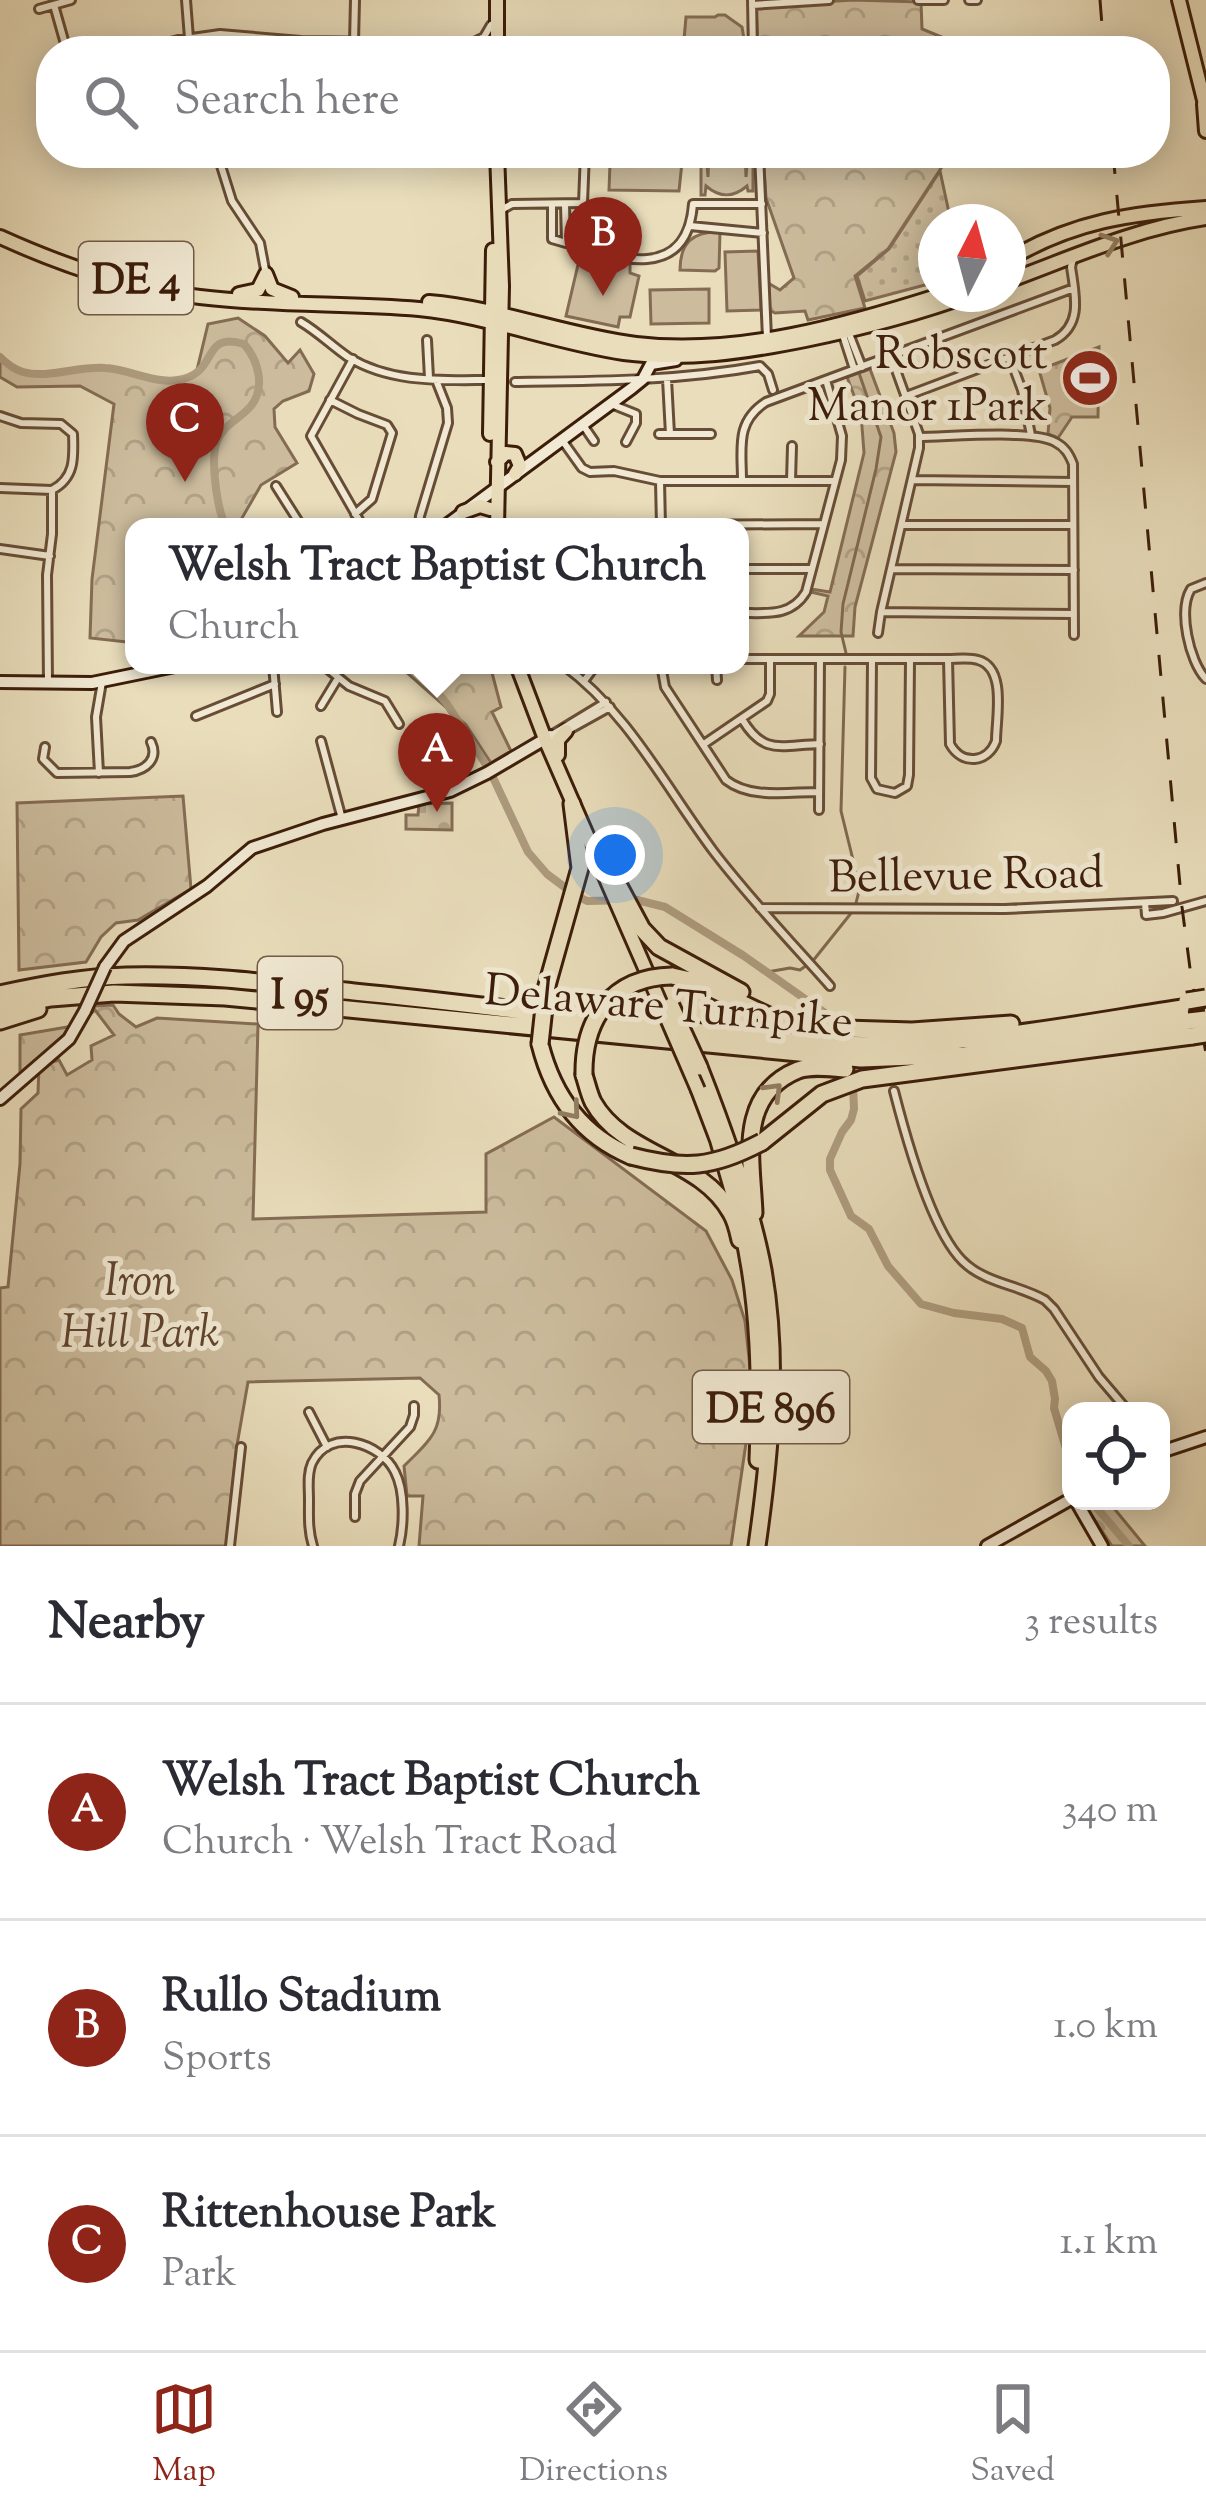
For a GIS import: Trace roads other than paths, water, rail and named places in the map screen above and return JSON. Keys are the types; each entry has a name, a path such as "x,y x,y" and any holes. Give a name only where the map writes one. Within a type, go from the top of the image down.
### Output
{"highway":[{"path":"572,804 580,868 546,988 540,1044 552,1083 569,1113 604,1142 631,1156 700,1165 719,1162 763,1142 822,1094 860,1051 1198,1015"},
{"path":"616,888 659,947 778,1016"},
{"path":"756,1270 733,1215 716,1193 608,1122 592,1101 584,1075 584,1048 591,1024 606,1002 640,981 664,974 695,981 811,1028 891,1069 1001,1055 1013,1048 1198,1015"},
{"name":"DE 896","path":"664,974 666,1007 699,1066 756,1270 772,1388 769,1465 757,1546"},
{"name":"Delaware Turnpike","path":"0,1001 105,984 229,986 601,1021 836,1057"},
{"name":"Delaware Turnpike","path":"0,1001 123,994 225,997 836,1057 1198,1015"},
{"name":"Delaware Turnpike","path":"0,1021 68,1001 123,994"},
{"path":"756,1270 753,1116 777,1083 798,1070 860,1051 987,1026 1198,1015"},
{"name":"DE 896","path":"740,1223 756,1270 761,1388 758,1464 747,1546"}],"main road":[{"path":"491,36 494,0"},
{"path":"492,36 494,0"},
{"path":"1179,0 1199,56 1206,131"},
{"path":"493,168 497,285 509,308 527,326 509,332 497,343"},
{"path":"492,518 497,463 499,213 494,168"},
{"path":"1026,249 1074,228 1119,217 1205,213"},
{"path":"1026,275 1205,213"},
{"path":"1070,261 1058,255 1057,246 1074,228"},
{"name":"DE 4","path":"0,233 101,269 176,286 266,299 448,304 624,353 641,377 691,357 844,327 918,302"},
{"name":"DE 4","path":"0,233 63,264 202,298 497,318"},
{"path":"239,294 258,290 266,274"},
{"path":"266,274 272,289 292,297"},
{"path":"448,304 479,304 497,285"},
{"name":"DE 4","path":"844,327 866,328 918,311"},
{"path":"471,317 487,326 497,343 492,380 494,518"},
{"name":"DE 4","path":"527,326 638,344 767,343"},
{"path":"854,346 856,335 866,328"},
{"path":"641,377 649,350 715,345"},
{"path":"497,439 500,445 515,449 525,464 520,466 515,454 506,453 497,463"},
{"path":"463,512 490,508"},
{"path":"523,674 572,804 616,888"},
{"path":"547,736 553,728 566,729"},
{"path":"558,755 558,740 566,729"},
{"path":"547,736 616,888"},
{"name":"DE 896","path":"627,908 664,974"},
{"name":"DE 896","path":"627,908 720,1136 740,1223"}],"street":[{"path":"39,9 71,0"},
{"path":"186,0 187,36"},
{"path":"354,36 355,0"},
{"path":"753,36 752,3 829,0"},
{"path":"918,0 944,0"},
{"path":"54,5 63,36"},
{"path":"485,36 491,26"},
{"path":"204,36 243,36"},
{"path":"222,168 232,201 260,243 266,299"},
{"path":"499,213 509,204 580,204 585,168"},
{"path":"760,168 767,343"},
{"path":"552,204 552,239 638,260 656,259 677,248 690,226 693,204 762,204"},
{"path":"565,204 564,241 569,244"},
{"path":"690,226 763,233"},
{"path":"906,396 1068,332 1074,319 1070,261"},
{"path":"742,481 742,437 749,416 766,402 1074,288"},
{"path":"301,322 353,359 385,373 433,380 492,380"},
{"path":"844,327 858,368"},
{"path":"844,327 858,368"},
{"path":"420,518 448,423 447,408 433,380 428,340"},
{"path":"878,633 919,437 891,356"},
{"path":"1010,358 1031,436"},
{"path":"353,359 311,436 357,518"},
{"path":"515,382 760,366 773,390"},
{"path":"455,518 641,377"},
{"path":"641,377 670,434"},
{"path":"749,613 790,609 806,592 842,460 843,443 826,380"},
{"path":"331,400 387,425 392,433 372,499 355,514"},
{"path":"611,404 636,414 626,442"},
{"path":"0,416 20,423 62,424 73,434 65,483 52,490 0,488"},
{"path":"583,425 593,441"},
{"path":"659,434 711,434"},
{"path":"919,437 1031,436 1053,440 1066,450 1073,464 1074,635"},
{"path":"562,440 590,472 614,471 661,481 835,481"},
{"path":"791,481 792,446"},
{"path":"911,480 1073,482"},
{"path":"661,481 661,518"},
{"path":"276,486 296,518"},
{"path":"48,683 52,490"},
{"path":"749,525 824,524"},
{"path":"902,525 1073,525"},
{"path":"0,549 50,556"},
{"path":"891,568 1073,569"},
{"path":"749,569 812,569"},
{"path":"1206,583 1191,589 1185,603 1193,662 1206,679"},
{"path":"880,612 1074,614"},
{"path":"749,659 948,659 986,663 994,674 996,741 982,759 966,759 950,744 948,659"},
{"path":"704,744 769,698 770,659"},
{"path":"819,810 820,659"},
{"path":"872,659 871,778 877,789 895,794 907,786 909,775 910,660"},
{"path":"0,682 102,682 139,674"},
{"path":"274,674 277,712"},
{"path":"333,674 385,700 399,724"},
{"path":"574,674 608,704 712,850 830,986"},
{"path":"584,681 589,674"},
{"path":"661,674 726,779 755,792 818,792"},
{"path":"717,674 717,680"},
{"path":"320,706 338,678"},
{"path":"99,773 96,717 102,682"},
{"path":"196,716 275,684"},
{"path":"566,729 608,704"},
{"path":"742,719 764,744 820,744"},
{"path":"0,1099 69,1039 104,967 124,941 206,887 252,848 450,790 547,736"},
{"path":"45,747 43,759 57,773 99,773 143,768 154,755 151,742"},
{"path":"321,742 342,819"},
{"path":"1144,903 1146,915 1206,901"},
{"name":"Bellevue Road","path":"760,908 1011,909 1173,902"},
{"path":"894,1091 933,1210 963,1262 1045,1300 1121,1402"},
{"path":"355,1517 358,1485 410,1427 413,1406"},
{"path":"309,1412 327,1447"},
{"path":"1170,1449 1206,1437"},
{"path":"313,1546 308,1531 309,1474 314,1459 339,1442 356,1442 383,1456 396,1473 399,1546"},
{"path":"230,1546 241,1447"},
{"path":"987,1546 1062,1506"},
{"path":"1079,1510 1102,1546"}],"waterway":[{"path":"0,357 33,374 105,368 169,381 200,370 221,343 244,344 259,382 256,399 217,441 214,460 223,518"},
{"path":"846,653 841,632 843,604 881,437 859,373"},
{"path":"845,667 841,811 856,872 856,903"},
{"path":"427,674 490,771 528,852 547,874 587,901 637,900 665,907 744,956 835,1020 840,1029"},
{"path":"812,962 852,912"},
{"path":"767,972 800,970 807,965"},
{"path":"552,1003 560,997"},
{"path":"514,1001 536,1003"},
{"path":"853,1084 851,1120 830,1159 830,1170 851,1216 869,1229 888,1266 921,1304 1002,1319 1022,1328 1030,1357 1052,1381 1062,1435"},
{"path":"1099,1510 1129,1546"}],"railway":[{"path":"1100,0 1103,36"},
{"path":"1114,168 1182,907 1206,1053"}],"place":[{"name":"Rullo Stadium","path":"603,296"},
{"name":"Robscott Manor 1Park","path":"1090,378"},
{"name":"Rittenhouse Park","path":"185,482"},
{"name":"Welsh Tract Baptist Church","path":"437,812"}],"park label":[{"name":"Iron Hill Park","path":"140,1304"}]}
